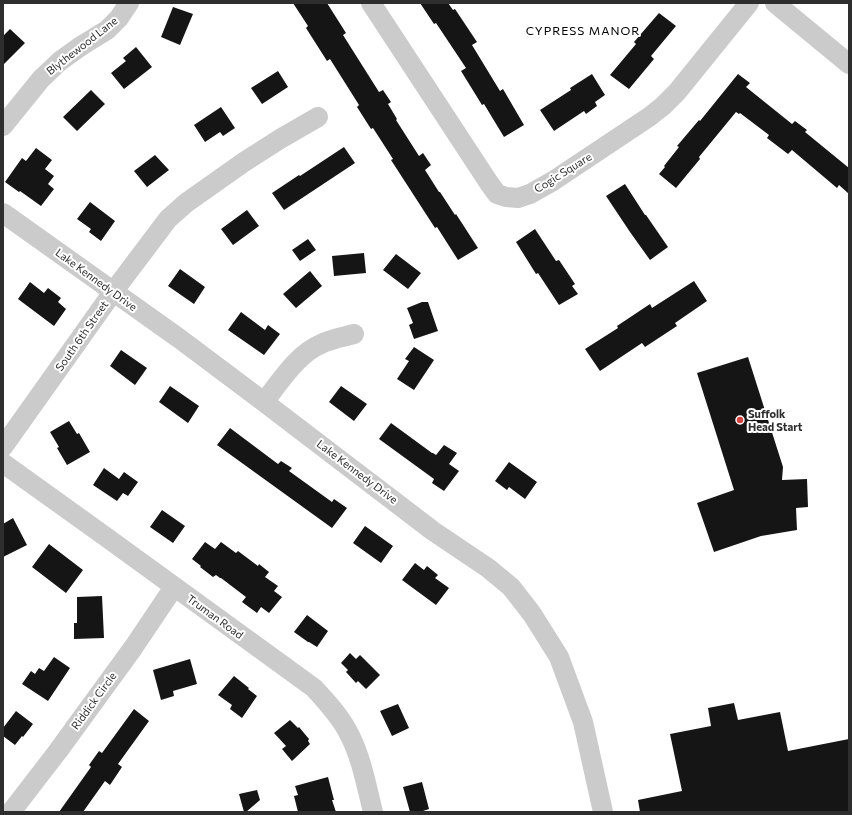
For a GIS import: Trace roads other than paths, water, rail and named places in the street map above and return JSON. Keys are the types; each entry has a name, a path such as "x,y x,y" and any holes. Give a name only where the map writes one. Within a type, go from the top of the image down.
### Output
{"street":[{"name":"Blythewood Lane","path":"3,126 41,79 81,46 107,30 119,18 129,3"},
{"name":"Cogic Square","path":"371,3 488,183 497,194 506,197 518,198 530,194 553,181 649,117 663,106 677,92 749,3"},
{"path":"775,3 849,64"},
{"name":"South 6th Street","path":"3,447 113,292 168,219 186,203 244,162 318,117"},
{"name":"Lake Kennedy Drive","path":"3,213 180,339 432,531 488,568 510,587 532,614 559,657 583,722 603,812"},
{"path":"264,402 297,361 307,352 321,344 354,334"},
{"name":"Truman Road","path":"3,463 314,688 332,708 358,753 373,812"},
{"name":"Riddick Circle","path":"11,812 58,751 133,648 174,587"}],"place":[{"name":"Suffolk Head Start","path":"740,420"}],"district":[{"name":"CYPRESS MANOR","path":"583,31"}]}
